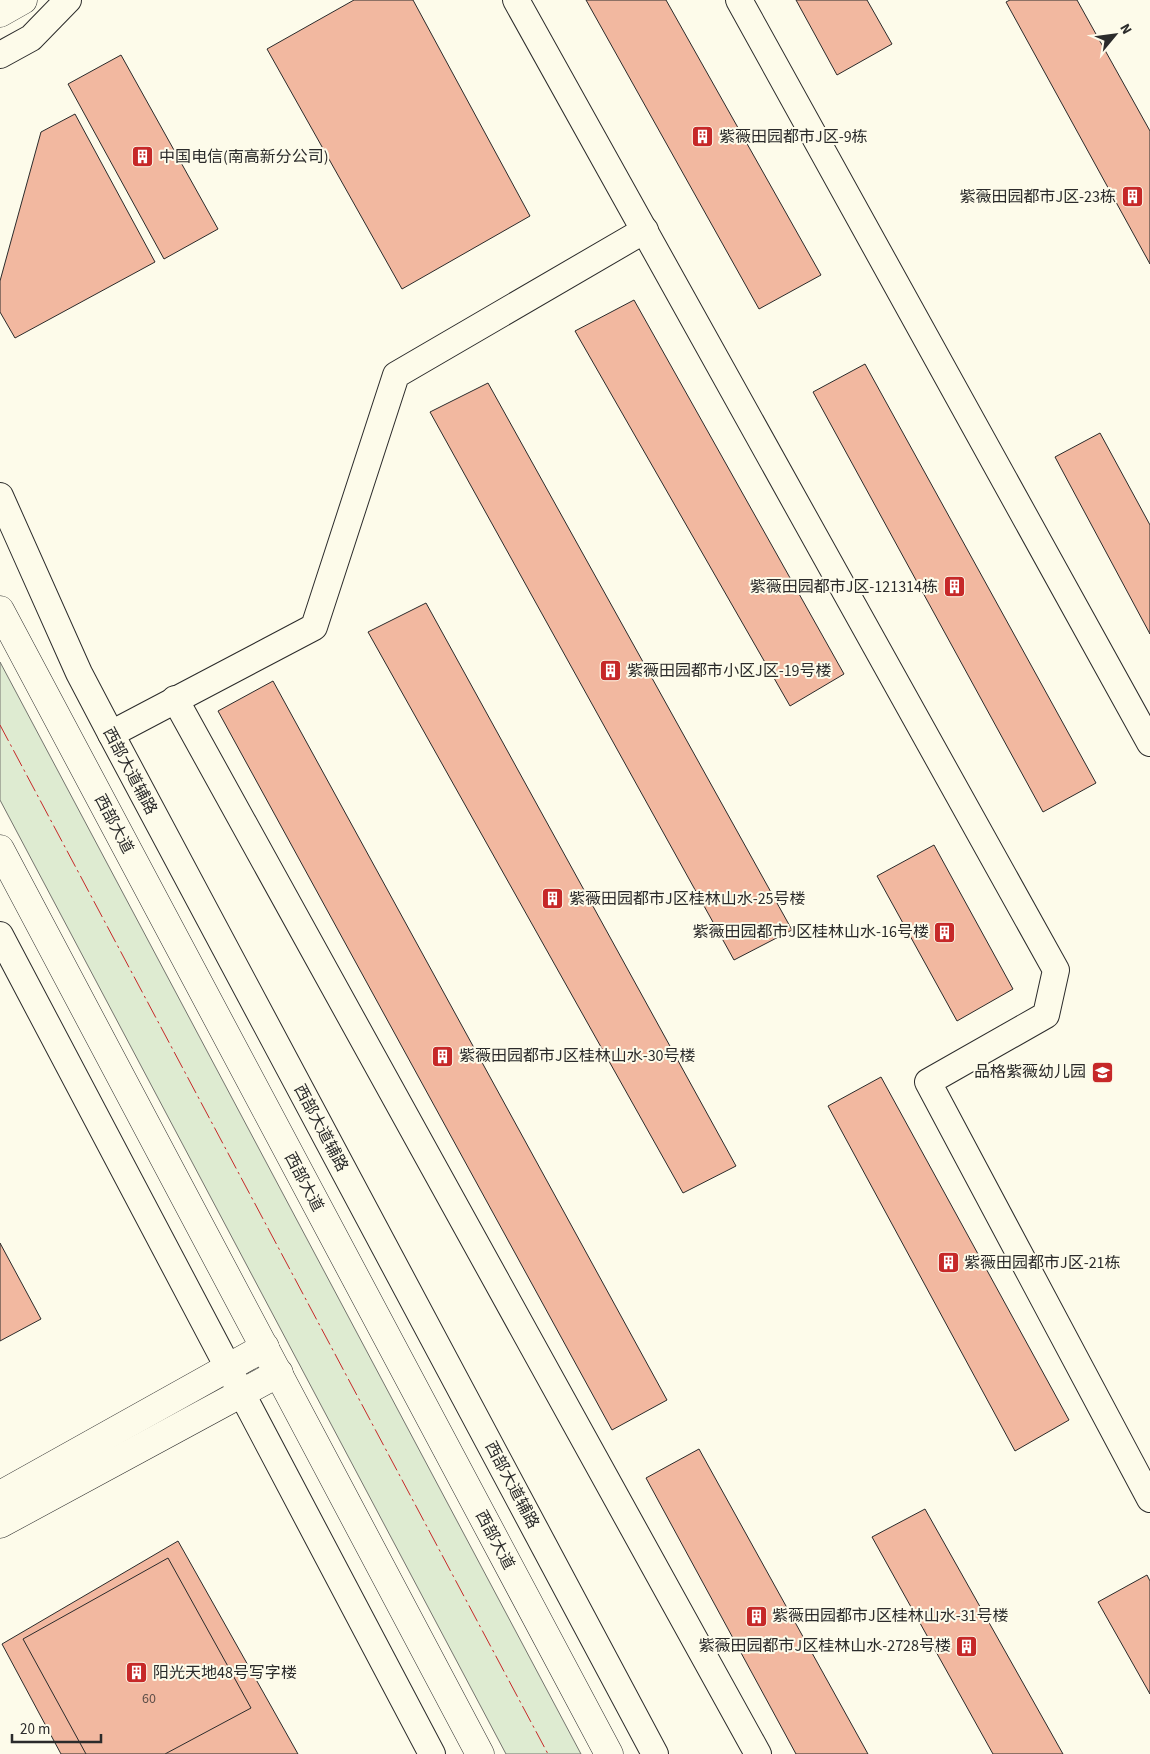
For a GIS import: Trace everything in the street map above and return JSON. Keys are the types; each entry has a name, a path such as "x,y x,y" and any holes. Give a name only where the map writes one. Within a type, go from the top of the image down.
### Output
{"main road":[{"path":"0,13 23,0"},
{"name":"西部大道","path":"0,610 609,1754"},
{"path":"0,849 480,1754"},
{"path":"0,1495 265,1347"},
{"path":"0,1524 278,1373"}],"street":[{"path":"0,56 31,38 68,0"},
{"path":"516,0 1056,970 1046,1015 928,1082 1150,1499"},
{"path":"739,0 1150,743"},
{"path":"111,734 314,627 396,374 645,230"},
{"name":"西部大道辅路","path":"0,496 79,673 655,1754"},
{"path":"175,699 758,1754"},
{"path":"0,935 432,1754"}],"green space":[{"path":"0,662 581,1754 506,1754 0,800"}],"building":[{"path":"354,0 413,0 530,216 402,289 267,49"},
{"name":"紫薇田园都市J区-9栋","path":"586,0 666,0 821,275 759,309"},
{"path":"796,0 867,0 892,44 837,75"},
{"name":"紫薇田园都市J区-23栋","path":"1010,0 1077,0 1150,131 1150,264 1006,2"},
{"name":"中国电信(南高新分公司)","path":"121,55 218,229 164,259 68,84"},
{"path":"75,114 155,262 15,338 0,312 0,281 41,132"},
{"path":"634,300 844,674 790,706 575,331"},
{"name":"紫薇田园都市J区-121314栋","path":"865,364 1096,783 1043,812 813,392"},
{"name":"紫薇田园都市小区J区-19号楼","path":"488,383 792,930 734,960 430,412"},
{"path":"1100,433 1150,525 1150,634 1055,457"},
{"name":"紫薇田园都市J区桂林山水-25号楼","path":"426,603 736,1166 683,1193 368,632"},
{"name":"紫薇田园都市J区桂林山水-30号楼","path":"273,681 667,1400 612,1430 218,711"},
{"name":"紫薇田园都市J区桂林山水-16号楼","path":"934,845 1013,989 957,1021 877,876"},
{"name":"紫薇田园都市J区-21栋","path":"881,1077 1069,1420 1015,1451 828,1106"},
{"path":"0,1243 41,1319 0,1341"},
{"name":"紫薇田园都市J区桂林山水-31号楼","path":"699,1449 868,1754 796,1754 646,1478"},
{"name":"紫薇田园都市J区桂林山水-2728号楼","path":"925,1509 1063,1754 993,1754 872,1537"},
{"name":"阳光天地48号写字楼","path":"178,1541 298,1754 61,1754 2,1644"},
{"name":"阳光天地48号写字楼","path":"168,1558 251,1708 165,1754 86,1754 23,1639"},
{"path":"1147,1575 1150,1581 1150,1694 1098,1602"}],"power":[{"path":"0,725 548,1754"}],"place":[{"name":"紫薇田园都市J区-9栋","path":"703,137"},
{"name":"中国电信(南高新分公司)","path":"143,157"},
{"name":"紫薇田园都市J区-23栋","path":"1132,197"},
{"name":"紫薇田园都市J区-121314栋","path":"954,587"},
{"name":"紫薇田园都市小区J区-19号楼","path":"611,671"},
{"name":"紫薇田园都市J区桂林山水-25号楼","path":"553,899"},
{"name":"紫薇田园都市J区桂林山水-16号楼","path":"945,932"},
{"name":"紫薇田园都市J区桂林山水-30号楼","path":"443,1056"},
{"name":"品格紫薇幼儿园","path":"1102,1072"},
{"name":"紫薇田园都市J区-21栋","path":"948,1263"},
{"name":"紫薇田园都市J区桂林山水-31号楼","path":"756,1616"},
{"name":"紫薇田园都市J区桂林山水-2728号楼","path":"967,1646"},
{"name":"阳光天地48号写字楼","path":"137,1673"}]}
